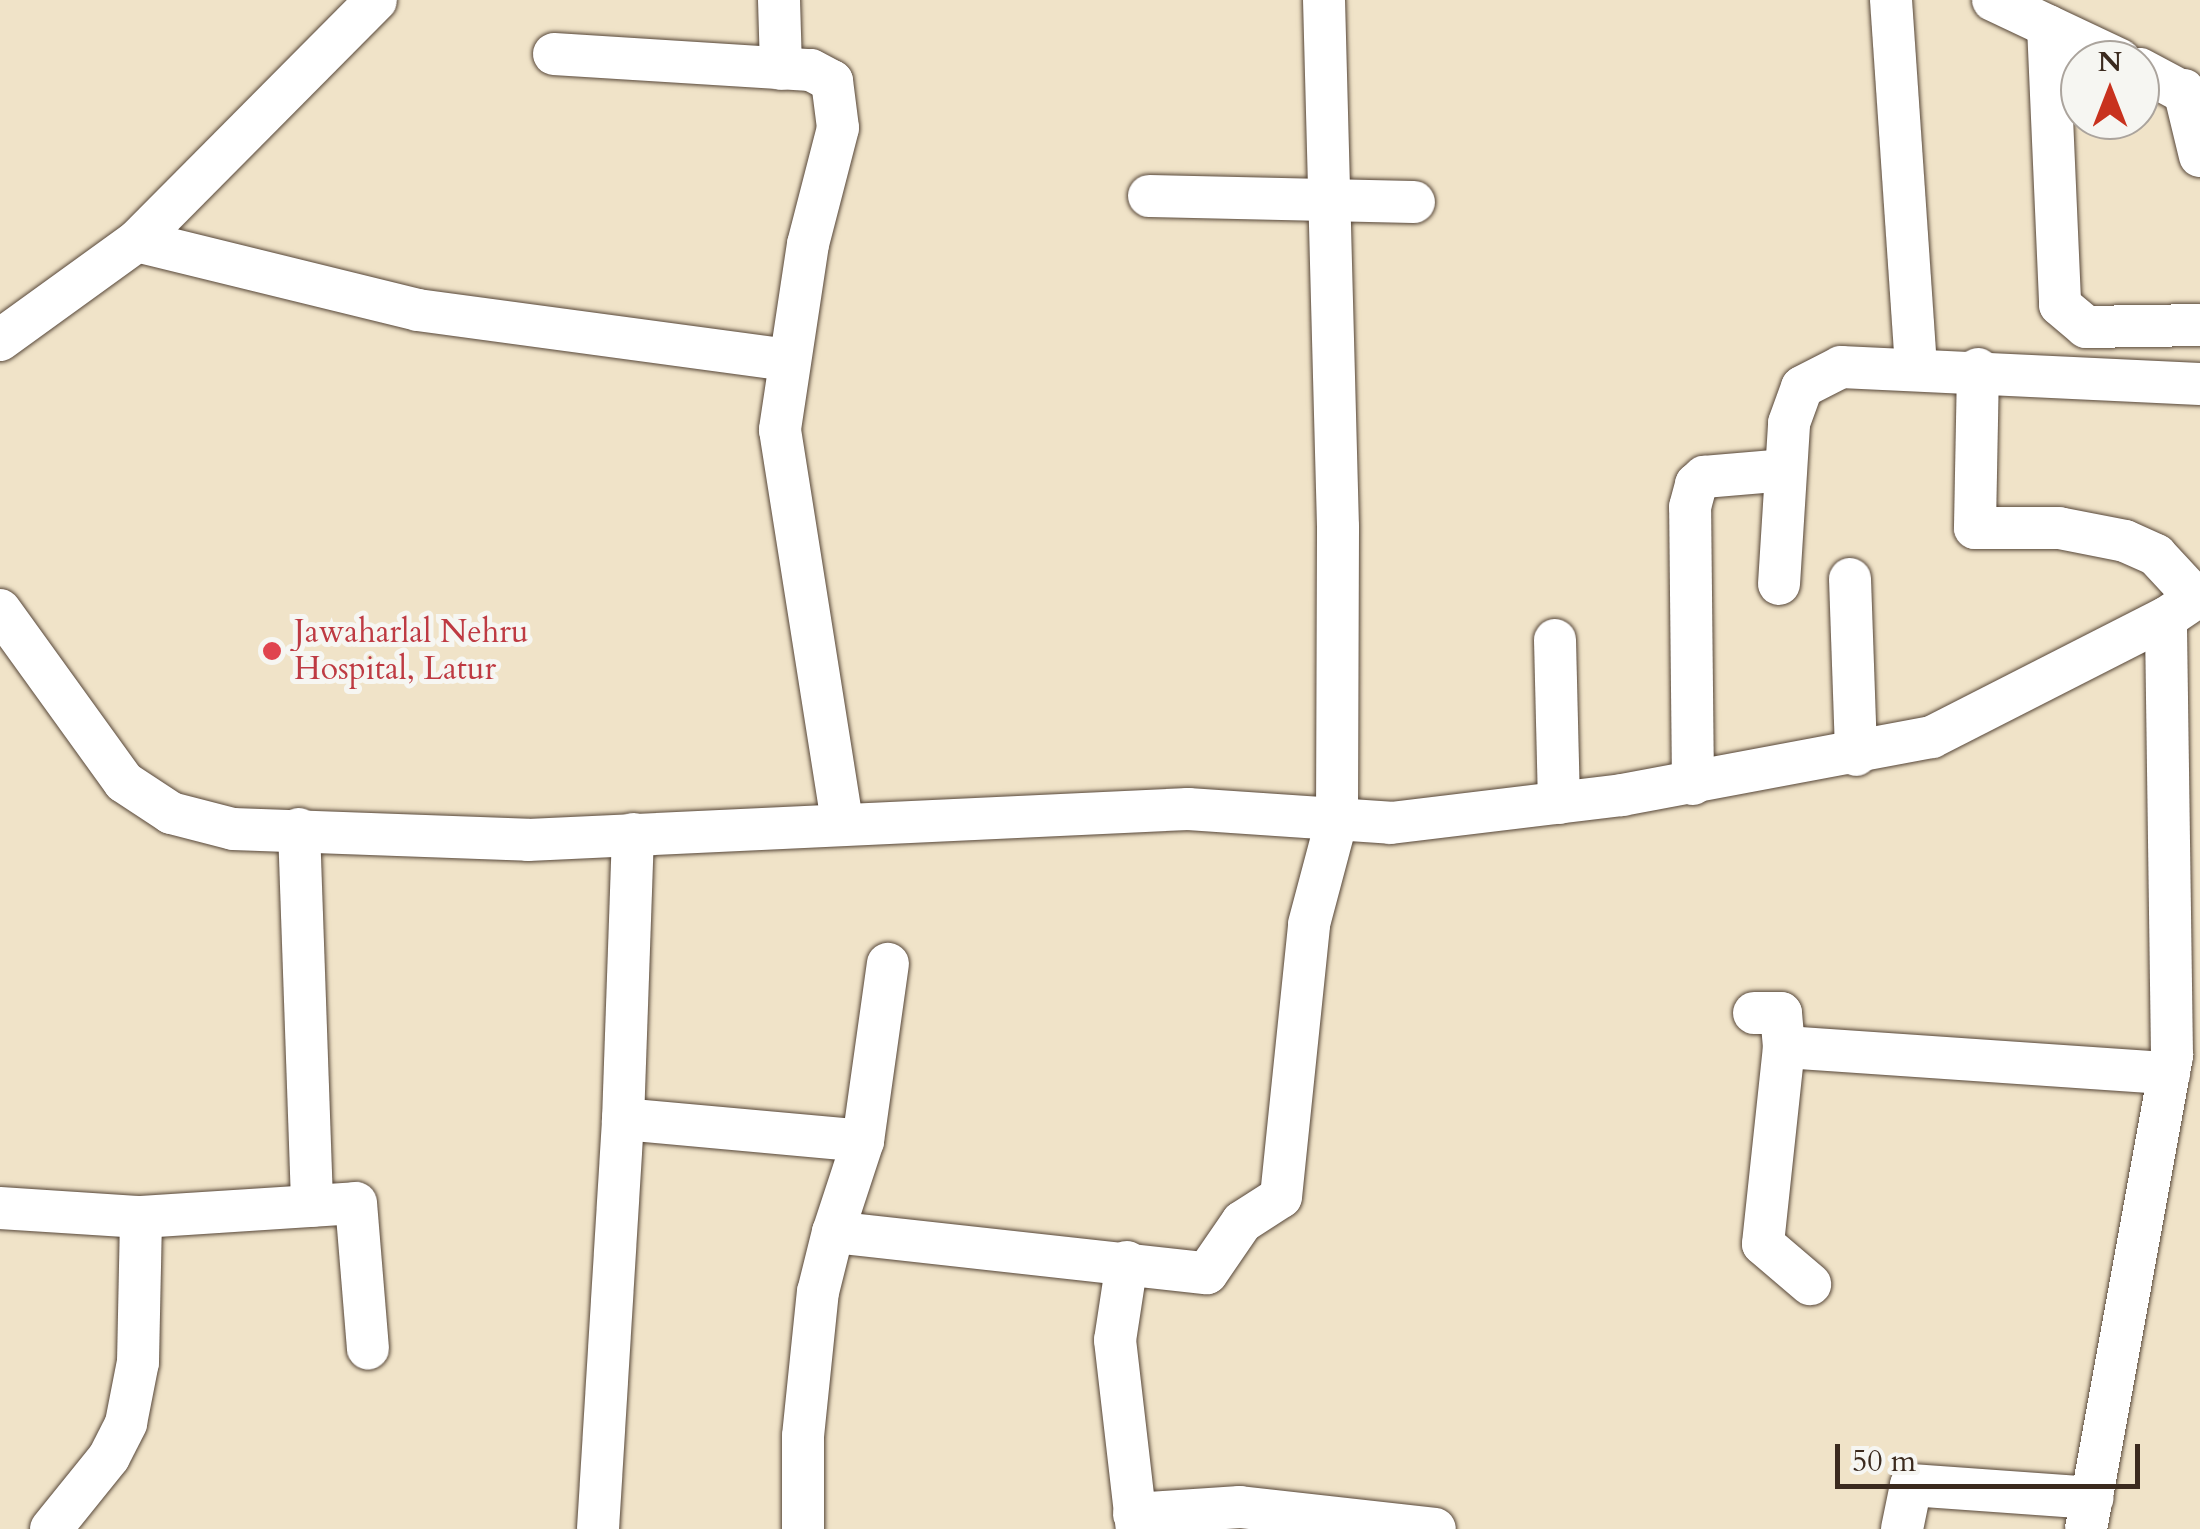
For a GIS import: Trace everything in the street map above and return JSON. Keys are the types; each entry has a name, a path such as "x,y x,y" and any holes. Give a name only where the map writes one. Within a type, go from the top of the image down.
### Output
{"street":[{"path":"3,330 137,242 376,0"},
{"path":"779,0 781,68"},
{"path":"832,1232 1128,1262 1207,1274 1242,1222 1281,1198 1309,924 1338,820 1324,0"},
{"path":"1890,0 1916,367"},
{"path":"1992,0 2060,20 2090,40"},
{"path":"2060,20 2060,305 2086,327 2200,326"},
{"path":"554,54 811,70 832,81 838,128 808,244 787,360 780,430 785,478 804,560 842,823"},
{"path":"2160,79 2192,96 2200,156"},
{"path":"1149,196 1414,202"},
{"path":"137,242 418,310 787,360"},
{"path":"1779,584 1790,423 1802,388 1841,367 1978,369 2200,384"},
{"path":"1902,1529 1911,1486 2090,1514 2169,1073 2188,604 2156,555 2125,541 2059,528 1975,528 1978,369"},
{"path":"1693,784 1690,506 1696,484 1704,477 1786,470"},
{"path":"1850,578 1856,755"},
{"path":"0,610 124,782 170,813 234,830 528,840 1188,808 1391,824 1693,784 1932,737 2188,604"},
{"path":"1555,640 1559,803"},
{"path":"299,830 312,1206"},
{"path":"598,1529 623,1120 633,834"},
{"path":"803,1529 803,1436 818,1292 832,1232 863,1141 888,964"},
{"path":"1754,1013 1781,1013 1784,1047 1763,1244 1810,1284"},
{"path":"1784,1047 2169,1073"},
{"path":"623,1120 863,1141"},
{"path":"0,1208 141,1217 356,1203 368,1350"},
{"path":"51,1529 109,1457 126,1423 138,1362 141,1217"},
{"path":"1128,1262 1115,1340 1136,1522 1240,1507 1435,1529"}],"place":[{"name":"Jawaharlal Nehru Hospital, Latur","path":"272,651"}]}
